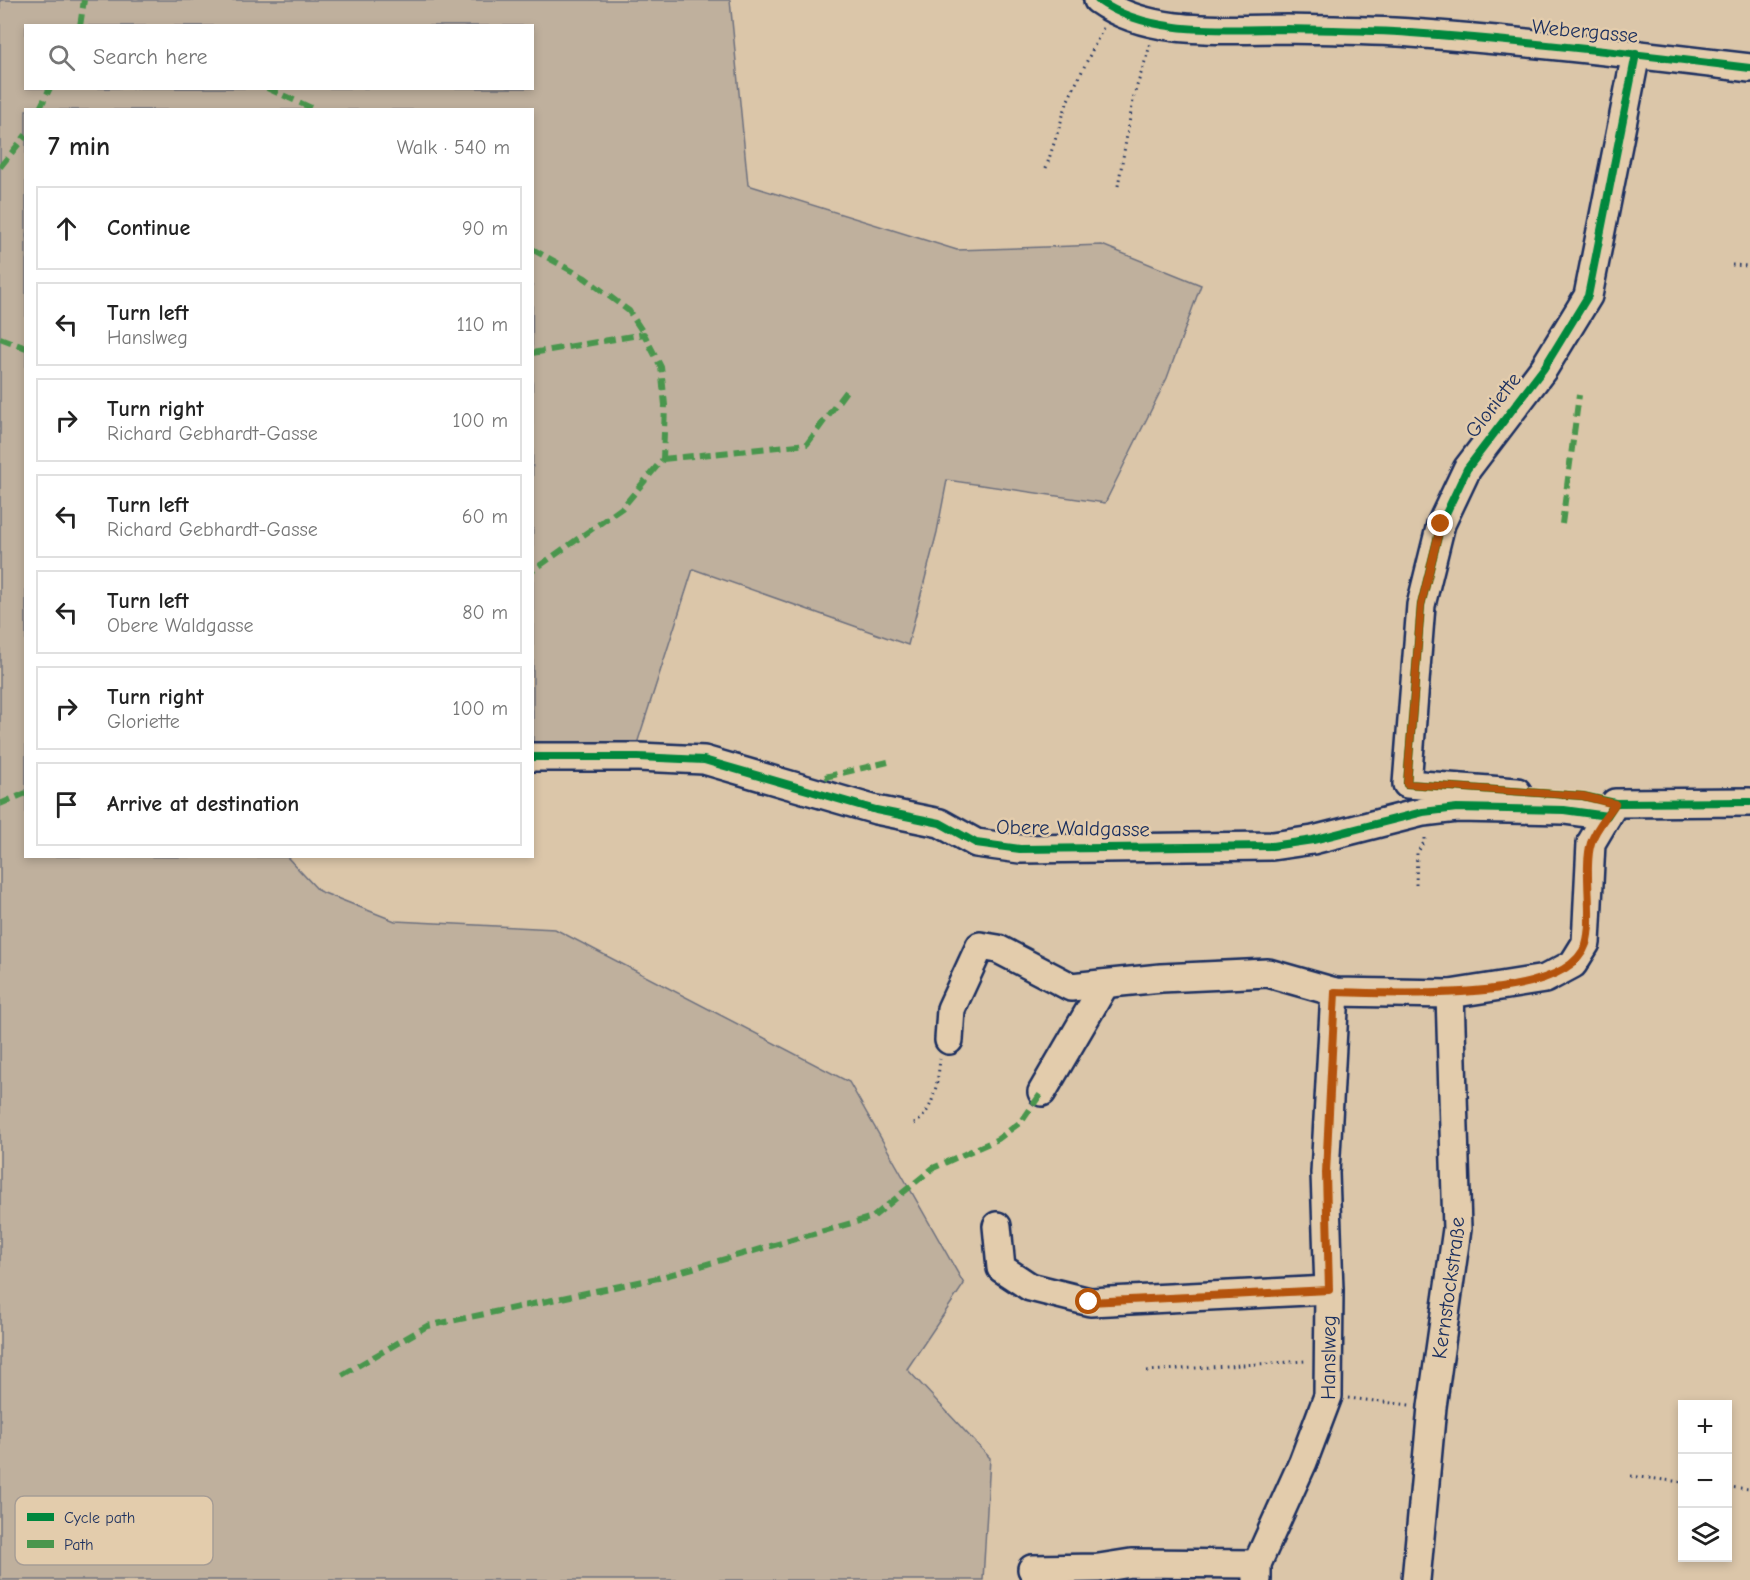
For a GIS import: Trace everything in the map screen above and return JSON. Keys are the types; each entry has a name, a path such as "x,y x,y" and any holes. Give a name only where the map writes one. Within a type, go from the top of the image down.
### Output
{"street":[{"name":"Webergasse","path":"1105,5 1158,24 1236,29 1409,33 1636,54 1750,68"},
{"name":"Gloriette","path":"1407,784 1421,605 1441,524 1467,469 1544,368 1588,296 1636,54"},
{"name":"Obere Waldgasse","path":"534,757 638,757 704,760 876,810 940,823 976,843 1020,849 1272,846 1313,840 1423,812 1457,808 1611,810 1750,802"},
{"name":"Obere Waldgasse","path":"1407,784 1583,796 1611,810"},
{"path":"949,1040 951,1009 980,946 998,949 1071,987 1269,973 1335,992 1450,994 1545,979 1573,964 1586,944 1591,843 1611,810"},
{"path":"1042,1092 1105,984"},
{"name":"Hanslweg","path":"1032,1569 1099,1568 1131,1563 1257,1572 1328,1396 1329,1290 1326,1173 1335,992"},
{"name":"Kernstockstraße","path":"1416,1580 1432,1407 1458,1229 1450,994"},
{"path":"997,1226 1001,1268 1030,1287 1089,1302 1329,1290"}],"path":[{"path":"1046,168 1068,100 1105,5"},
{"path":"1118,186 1134,95 1158,24"},
{"path":"1732,265 1750,266"},
{"path":"1416,885 1417,853 1425,841 1423,812"},
{"path":"914,1124 921,1121 938,1085 941,1047 949,1040"},
{"path":"1147,1371 1329,1359"},
{"path":"1355,1400 1432,1407"},
{"path":"1631,1476 1678,1481"},
{"path":"1732,1487 1750,1489"}],"shaded area":[{"path":"0,0 730,0 748,185 957,250 1102,245 1201,285 1167,378 1105,503 947,480 937,532 908,645 693,569 636,747 534,742 534,108 24,108 24,858 288,858 319,891 395,921 555,929 849,1082 964,1284 907,1369 990,1458 983,1580 0,1580"}],"waterway":[{"path":"1406,804 1416,799 1428,799"}],"marked path":[{"path":"80,24 84,0"},
{"path":"40,108 49,90"},
{"path":"271,90 312,108"},
{"path":"0,167 24,137"},
{"path":"534,250 585,278 629,311 644,334"},
{"path":"534,353 644,334 661,367 665,405 663,459 622,508 534,570"},
{"path":"0,338 24,347"},
{"path":"663,459 807,444 849,387"},
{"path":"1562,524 1579,395"},
{"path":"825,777 888,762"},
{"path":"0,804 24,794"},
{"path":"342,1375 427,1326 658,1278 873,1217 933,1168 998,1139 1022,1121 1042,1092"}],"cycle path":[{"path":"1098,0 1119,12 1141,20 1190,28 1411,33 1580,48 1750,68"},
{"path":"1615,803 1583,796 1407,784 1421,605 1441,524 1467,469 1544,368 1588,296 1636,54"},
{"path":"534,757 638,757 704,760 876,810 940,823 976,843 1020,849 1272,846 1313,840 1423,812 1457,808 1564,810 1607,816 1615,803 1750,802"}],"route":[{"path":"1089,1302 1329,1290 1326,1173 1335,992 1450,994 1545,979 1573,964 1586,944 1591,843 1615,804 1583,796 1407,784 1421,605 1441,524"}]}
